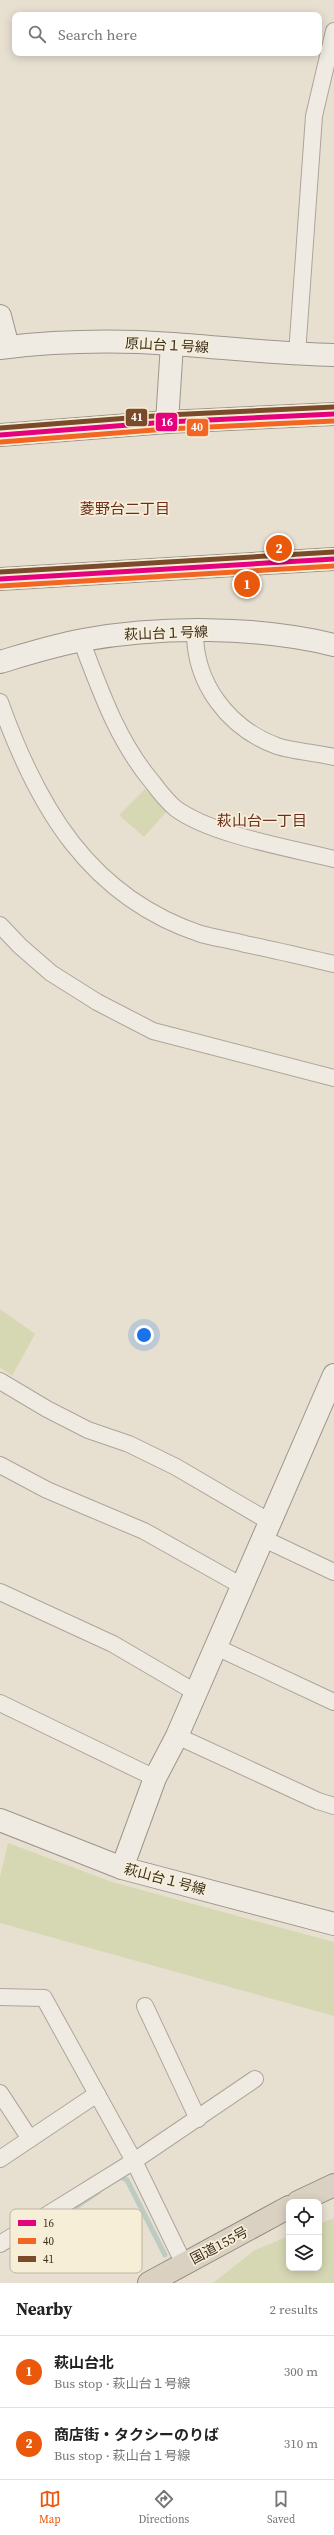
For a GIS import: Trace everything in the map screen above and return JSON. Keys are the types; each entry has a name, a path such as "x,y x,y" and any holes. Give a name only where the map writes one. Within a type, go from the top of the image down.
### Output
{"highway":[{"path":"305,2199 334,2186"},
{"name":"国道155号","path":"149,2283 286,2209"}],"street":[{"path":"297,354 314,116 334,31"},
{"path":"0,316 4,347"},
{"name":"原山台１号線","path":"4,347 89,342 172,344 297,354 334,355"},
{"path":"167,422 172,344"},
{"path":"0,435 167,422 334,414"},
{"path":"0,579 334,559"},
{"name":"萩山台１号線","path":"0,662 81,640 156,630 195,630 275,635 334,645"},
{"path":"195,630 194,651 206,685 237,726 279,746 334,757"},
{"path":"81,640 115,727 137,764 175,808 206,824 253,840 334,859"},
{"path":"0,702 16,748 54,820 79,853 115,887 160,916 201,934 334,964"},
{"path":"0,925 20,946 52,973 97,1002 153,1031 334,1078"},
{"path":"122,1868 155,1778 177,1736 214,1646 242,1586 334,1375"},
{"path":"0,1381 47,1409 88,1430 129,1444 176,1467 266,1530 334,1572"},
{"path":"0,1465 47,1490 144,1531 242,1586"},
{"path":"0,1592 113,1644 195,1692"},
{"path":"214,1646 334,1702"},
{"path":"0,1703 155,1778"},
{"path":"177,1736 318,1801 334,1806"},
{"name":"萩山台１号線","path":"0,1820 122,1868 334,1924"},
{"path":"0,1997 44,1998 134,2161 184,2264"},
{"path":"145,2006 198,2119"},
{"path":"57,2209 134,2161 255,2079"},
{"path":"0,2093 30,2139"},
{"path":"0,2159 97,2094"},
{"path":"0,2244 10,2238"}],"green space":[{"path":"145,789 167,811 144,837 119,815"},
{"path":"0,1309 35,1334 12,1376 0,1367"},
{"path":"8,1843 112,1882 334,1942 334,2016 0,1923 0,1877"},
{"path":"334,2218 334,2283 213,2283 255,2250 286,2237 286,2271 322,2271 322,2223"}],"waterway":[{"path":"118,2179 121,2177 127,2180 142,2209"},
{"path":"73,2209 98,2192"},
{"path":"142,2210 165,2255"}],"transit line":[{"name":"41","path":"0,428 167,415 334,407"},
{"name":"16","path":"0,435 167,422 334,414"},
{"name":"40","path":"1,442 167,429 334,421"},
{"name":"41","path":"0,572 334,552"},
{"name":"16","path":"0,579 334,559"},
{"name":"40","path":"0,586 334,566"}],"place":[{"name":"商店街・タクシーのりば","path":"279,548"},
{"name":"萩山台北","path":"247,584"}],"district":[{"name":"菱野台二丁目","path":"125,508"},
{"name":"萩山台一丁目","path":"262,820"}]}
